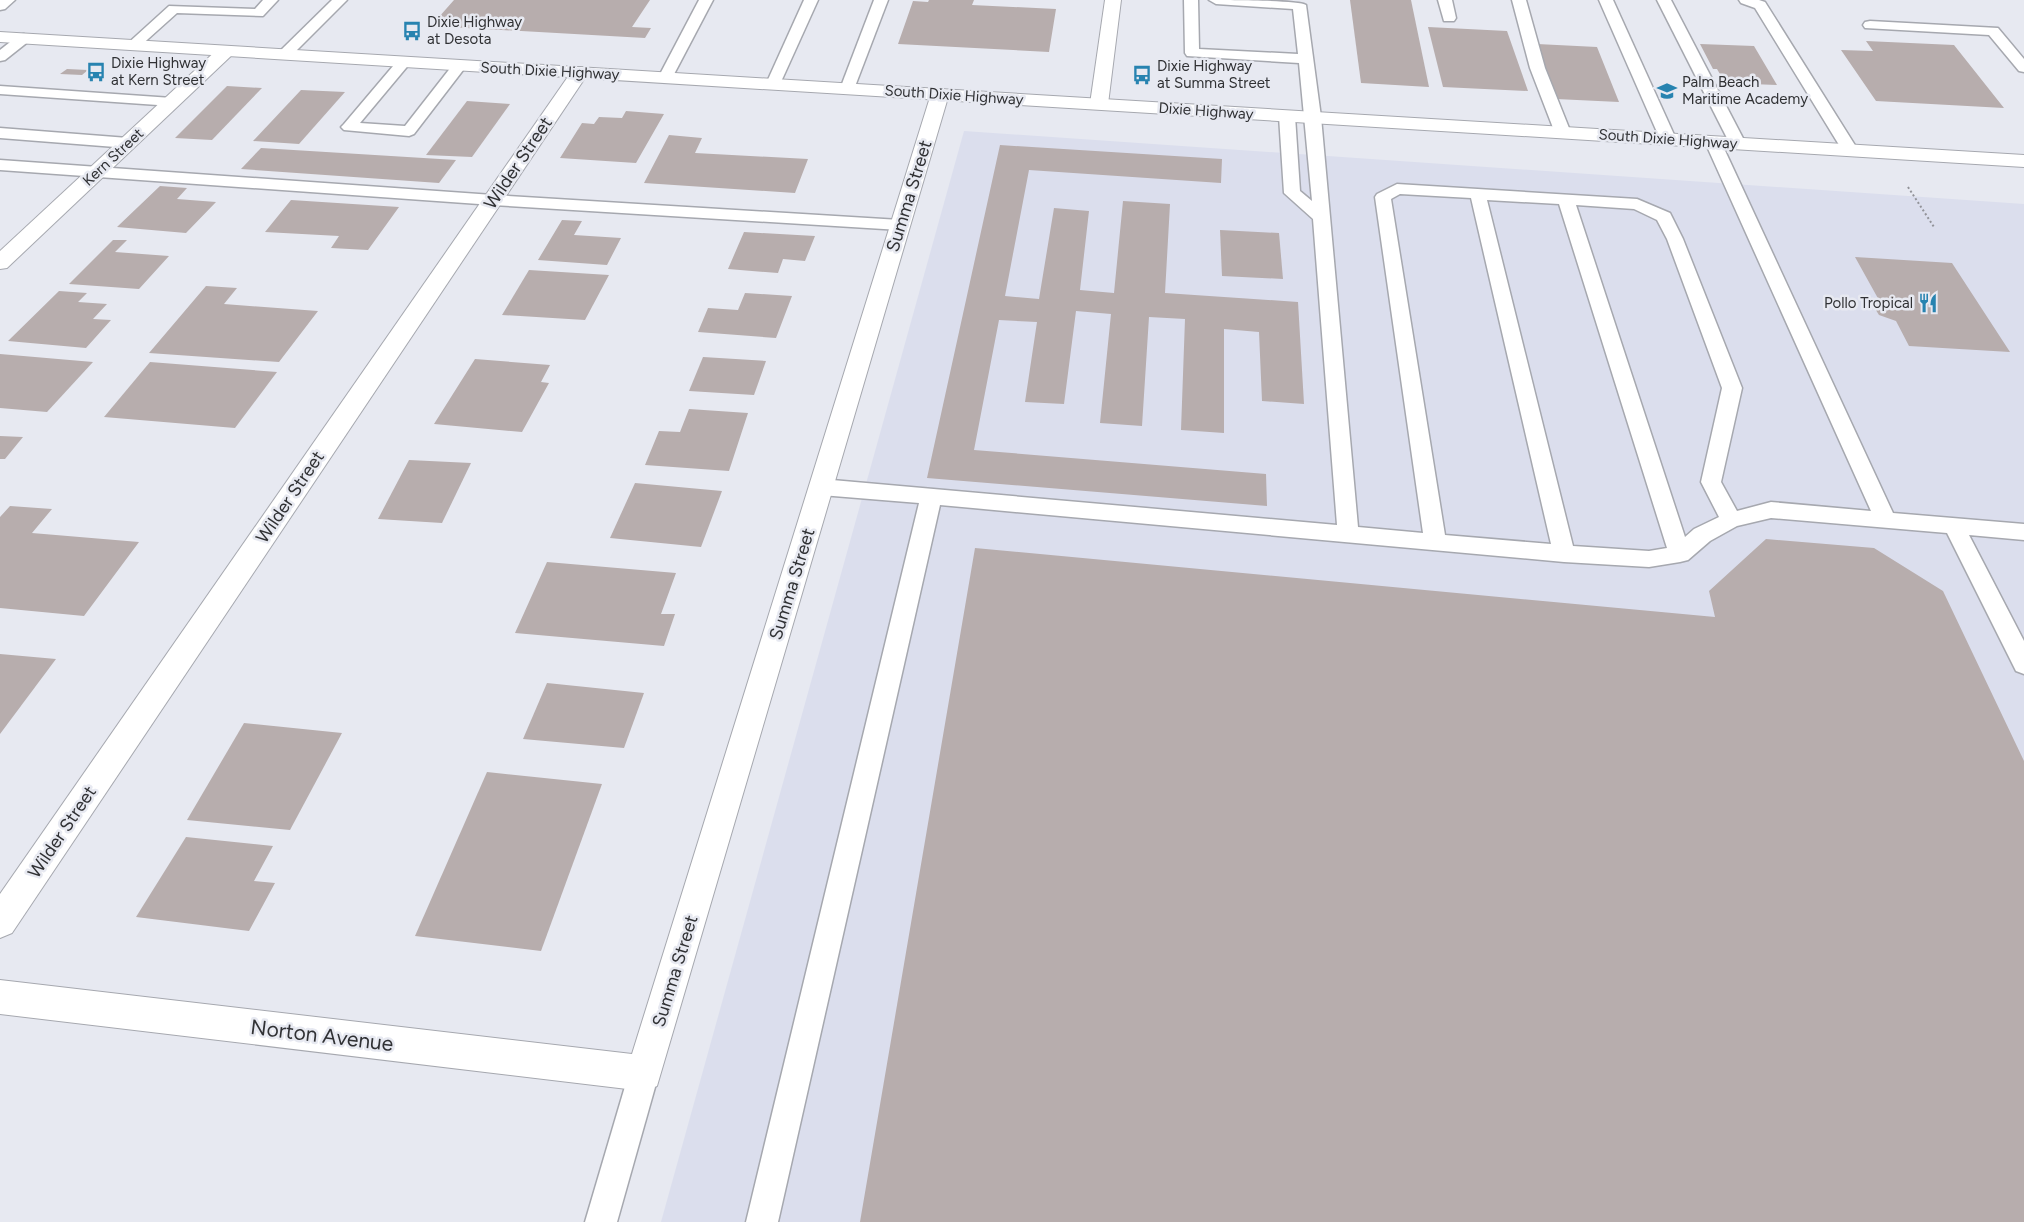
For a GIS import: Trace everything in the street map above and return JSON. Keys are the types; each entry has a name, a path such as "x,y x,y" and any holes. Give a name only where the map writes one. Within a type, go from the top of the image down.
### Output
{"street":[{"path":"1099,104 1112,0"},
{"name":"South Dixie Highway","path":"0,37 1099,104"},
{"name":"Kern Street","path":"0,263 226,51"},
{"name":"Wilder Street","path":"0,922 580,72"},
{"name":"Summa Street","path":"644,1073 940,94"},
{"name":"Dixie Highway","path":"1099,104 1312,117"},
{"name":"South Dixie Highway","path":"1312,117 2024,161"},
{"name":"Norton Avenue","path":"0,997 644,1073"}],"lane":[{"path":"0,6 8,0"},
{"path":"133,45 174,9 258,13 271,0"},
{"path":"285,54 340,0"},
{"path":"665,78 706,0"},
{"path":"773,84 811,0"},
{"path":"847,89 881,0"},
{"path":"1191,0 1192,53 1306,58"},
{"path":"1216,0 1299,4 1312,117 1348,534"},
{"path":"1445,0 1449,18"},
{"path":"1519,0 1525,29 1563,133"},
{"path":"1606,0 1668,139"},
{"path":"1664,0 1738,144"},
{"path":"1746,0 1760,5 1850,150"},
{"path":"1870,25 1993,31 2024,68"},
{"path":"0,57 24,38"},
{"path":"404,62 349,127 409,131 460,65"},
{"path":"0,90 172,102"},
{"path":"1287,116 1292,193 1321,217"},
{"path":"0,133 128,143"},
{"path":"1713,142 1886,520"},
{"path":"0,165 493,200 900,224"},
{"path":"1435,542 1383,197 1397,189 1637,204 1664,217 1675,239 1732,388 1711,482 1731,520"},
{"path":"1478,195 1564,554"},
{"path":"1566,200 1680,554"},
{"path":"822,487 1564,554 1649,559 1680,554 1702,535 1731,520 1771,510 2024,532"},
{"path":"762,1222 931,497"},
{"path":"1953,526 2024,664"},
{"path":"601,1222 644,1073"}],"path":[{"path":"1906,184 1934,227"}],"shaded area":[{"path":"964,131 2024,204 2024,1222 661,1222"}],"building":[{"path":"454,0 650,0 632,27 651,28 645,38 431,26"},
{"path":"929,0 974,0 972,5 1056,9 1049,52 898,44 913,1 928,2"},
{"path":"1350,0 1411,0 1429,87 1361,83"},
{"path":"1428,27 1507,31 1528,91 1443,87"},
{"path":"1866,41 1954,45 2004,108 1876,101 1841,50 1873,51"},
{"path":"1537,44 1597,47 1619,102 1556,99"},
{"path":"1700,44 1754,46 1777,85 1725,83 1717,69 1713,69"},
{"path":"67,69 88,70 82,75 60,74"},
{"path":"227,86 262,88 212,140 175,138"},
{"path":"301,90 345,92 299,144 253,141"},
{"path":"467,101 510,104 472,157 426,155"},
{"path":"626,111 664,114 636,163 560,158 582,123 594,124 599,117 622,118"},
{"path":"669,135 702,138 695,153 808,159 795,193 644,183"},
{"path":"1000,145 1222,159 1221,183 1029,170 1005,296 1039,299 1054,208 1089,211 1080,290 1114,293 1123,201 1170,204 1165,293 1298,302 1304,404 1262,401 1259,332 1224,329 1224,433 1181,430 1185,319 1149,317 1142,426 1100,423 1111,314 1076,311 1064,404 1025,402 1037,322 999,320 974,450 1266,474 1267,506 927,478"},
{"path":"261,148 456,160 439,183 241,169"},
{"path":"160,186 187,188 177,199 216,202 186,233 117,227"},
{"path":"291,200 399,207 368,250 331,248 339,236 265,232"},
{"path":"562,220 582,221 574,235 621,238 607,265 538,260"},
{"path":"1220,230 1279,233 1283,279 1222,276"},
{"path":"744,232 815,236 805,261 783,259 778,273 728,269"},
{"path":"113,240 127,240 115,252 169,256 139,289 69,284"},
{"name":"Pollo Tropical","path":"1855,257 1952,263 2010,352 1909,346 1896,321 1879,315 1874,307 1880,302"},
{"path":"529,270 609,275 585,320 502,315"},
{"path":"206,286 237,288 224,304 318,311 279,362 149,353"},
{"path":"59,291 87,293 78,302 107,304 93,319 111,320 86,348 8,341"},
{"path":"745,293 792,296 776,338 698,332 708,308 738,310"},
{"path":"0,354 93,362 47,412 0,408"},
{"path":"703,357 766,361 754,395 689,391"},
{"path":"475,359 550,365 541,382 549,383 522,432 434,424"},
{"path":"150,362 277,372 235,428 104,417"},
{"path":"689,409 748,413 729,471 645,465 659,431 680,432"},
{"path":"0,436 23,437 5,459 0,459"},
{"path":"409,460 471,463 442,523 378,519"},
{"path":"635,483 722,491 701,547 610,538"},
{"path":"10,506 52,509 32,533 139,542 84,616 0,608 0,517"},
{"path":"1766,539 1874,548 1943,591 2024,761 2024,1222 860,1222 975,548 1715,617 1709,591"},
{"path":"547,562 676,573 661,614 675,614 664,646 515,633"},
{"path":"0,654 56,659 0,734"},
{"path":"547,683 644,693 624,748 523,739"},
{"path":"244,723 342,733 290,830 187,820"},
{"path":"487,772 602,784 541,951 415,936"},
{"path":"186,837 273,846 254,881 275,883 249,931 136,917"}],"place":[{"name":"Dixie Highway at Desota","path":"412,31"},
{"name":"Dixie Highway at Kern Street","path":"96,72"},
{"name":"Dixie Highway at Summa Street","path":"1142,75"},
{"name":"Palm Beach Maritime Academy","path":"1667,91"},
{"name":"Pollo Tropical","path":"1928,303"}]}
